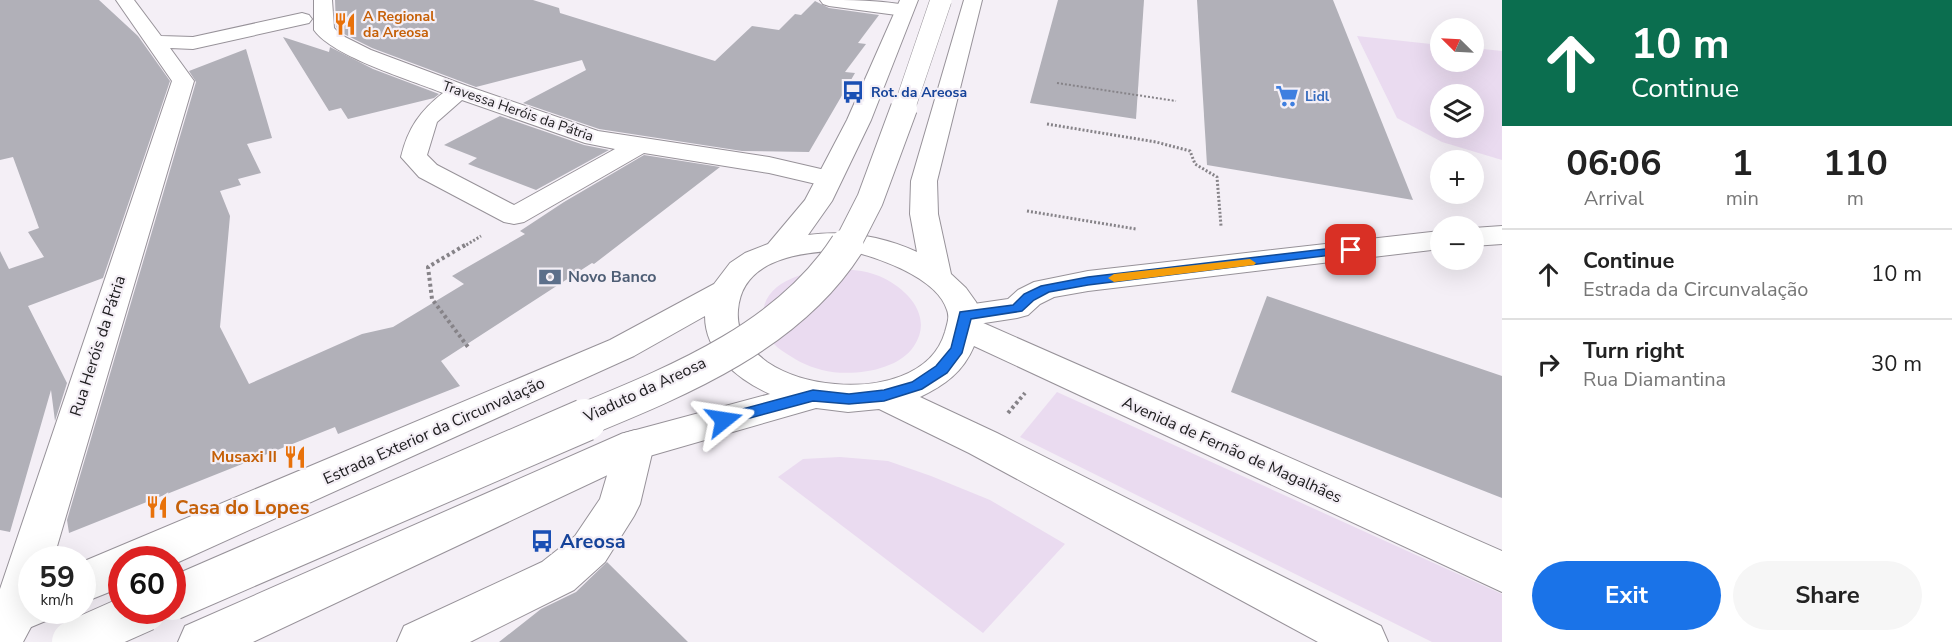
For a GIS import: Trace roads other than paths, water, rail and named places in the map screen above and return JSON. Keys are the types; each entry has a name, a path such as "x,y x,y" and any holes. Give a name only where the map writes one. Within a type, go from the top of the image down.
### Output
{"main road":[{"path":"125,0 156,42 193,43 302,19"},
{"name":"Travessa Heróis da Pátria","path":"323,0 324,30 334,39 364,54 459,92 594,138 769,165 829,180"},
{"path":"779,249 807,216 829,180 859,120 907,5 829,0"},
{"name":"Viaduto da Areosa","path":"186,593 658,387 744,342 771,324 813,289 854,236 883,170 941,0"},
{"path":"936,275 924,214 924,181 973,0"},
{"name":"Rua Heróis da Pátria","path":"12,618 183,81 156,42"},
{"path":"459,92 430,113 419,130 414,157 428,171 514,216 640,145"},
{"path":"1484,236 1502,235"},
{"path":"845,241 909,258 936,275 956,296 964,321 957,349 942,369 917,386 884,396 849,399 813,396 775,383 745,363 726,339 720,314 725,291 738,273 756,260 779,249 811,242 845,241"},
{"path":"964,321 1017,308 1029,297 1045,289 1088,281 1383,244 1430,241"},
{"name":"Estrada Exterior da Circunvalação","path":"169,546 622,348 725,291"},
{"name":"Avenida de Fernão de Magalhães","path":"964,321 1502,572"},
{"path":"202,642 635,445 813,396"},
{"path":"884,396 983,443 1364,642"},
{"path":"421,642 558,576 590,549 619,504 635,445"},
{"path":"73,642 114,624"}],"place":[{"name":"A Regional da Areosa","path":"345,24"},
{"name":"Rot. da Areosa","path":"853,92"},
{"name":"Lidl","path":"1287,96"},
{"name":"Novo Banco","path":"550,277"},
{"name":"Musaxi II","path":"295,457"},
{"name":"Casa do Lopes","path":"157,507"},
{"name":"Areosa","path":"542,541"}]}
